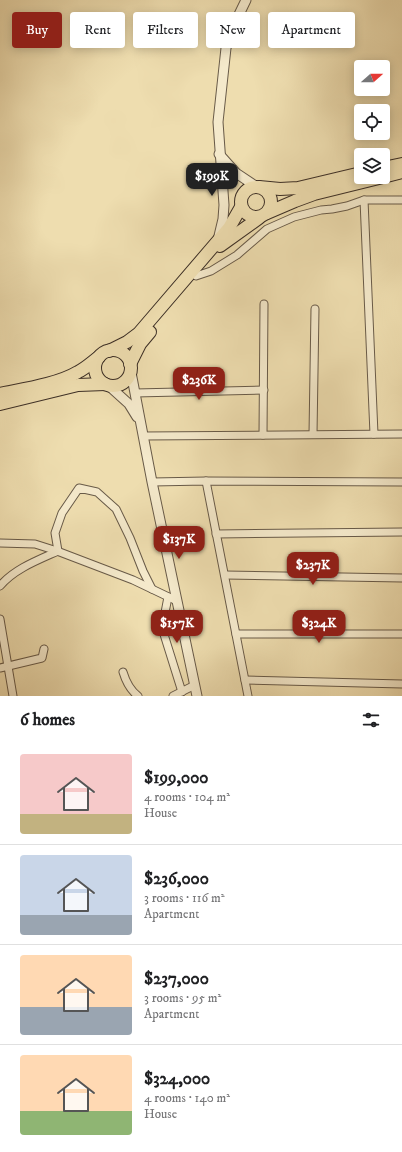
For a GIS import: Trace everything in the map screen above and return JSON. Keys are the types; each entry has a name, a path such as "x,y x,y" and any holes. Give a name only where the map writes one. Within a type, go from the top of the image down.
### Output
{"highway":[{"path":"390,167 402,164"},
{"path":"390,175 402,172"},
{"path":"258,187 264,189 270,196 271,205 263,216 250,217 241,207 240,202 244,193 252,187 258,187 280,189 298,188 354,175"},
{"path":"130,366 140,344 172,308 208,259 221,246 263,216 295,200 355,184"},
{"path":"0,394 24,389 78,372 104,353 127,342 139,333 229,228 241,207"},
{"path":"0,404 78,385 119,385 124,382 130,373 130,366 128,360 118,351 104,353 96,361 95,372 101,381 106,384"}],"street":[{"path":"218,240 224,205 219,154 218,118 226,48 232,28 246,0"},
{"path":"219,154 236,173 258,187"},
{"path":"364,200 374,434"},
{"path":"196,276 224,263 267,229 294,216 347,206 364,200 402,200"},
{"path":"263,435 264,304"},
{"path":"313,434 315,309"},
{"path":"130,366 152,482 197,696"},
{"path":"106,384 129,404 142,431"},
{"path":"135,393 264,390"},
{"path":"142,431 263,435 402,434"},
{"path":"206,481 248,696"},
{"path":"152,482 402,482"},
{"path":"58,552 55,533 62,512 79,488 97,492 116,508 152,589"},
{"path":"216,534 402,532"},
{"path":"0,543 35,544 133,580 177,601"},
{"path":"0,586 6,578 35,561 58,552"},
{"path":"225,575 402,578"},
{"path":"168,597 162,628 182,692"},
{"path":"0,619 13,696"},
{"path":"236,634 402,634"},
{"path":"0,668 42,658 44,649"},
{"path":"123,672 125,681 132,691 138,696"},
{"path":"245,680 402,684"},
{"path":"173,696 195,685"}]}
